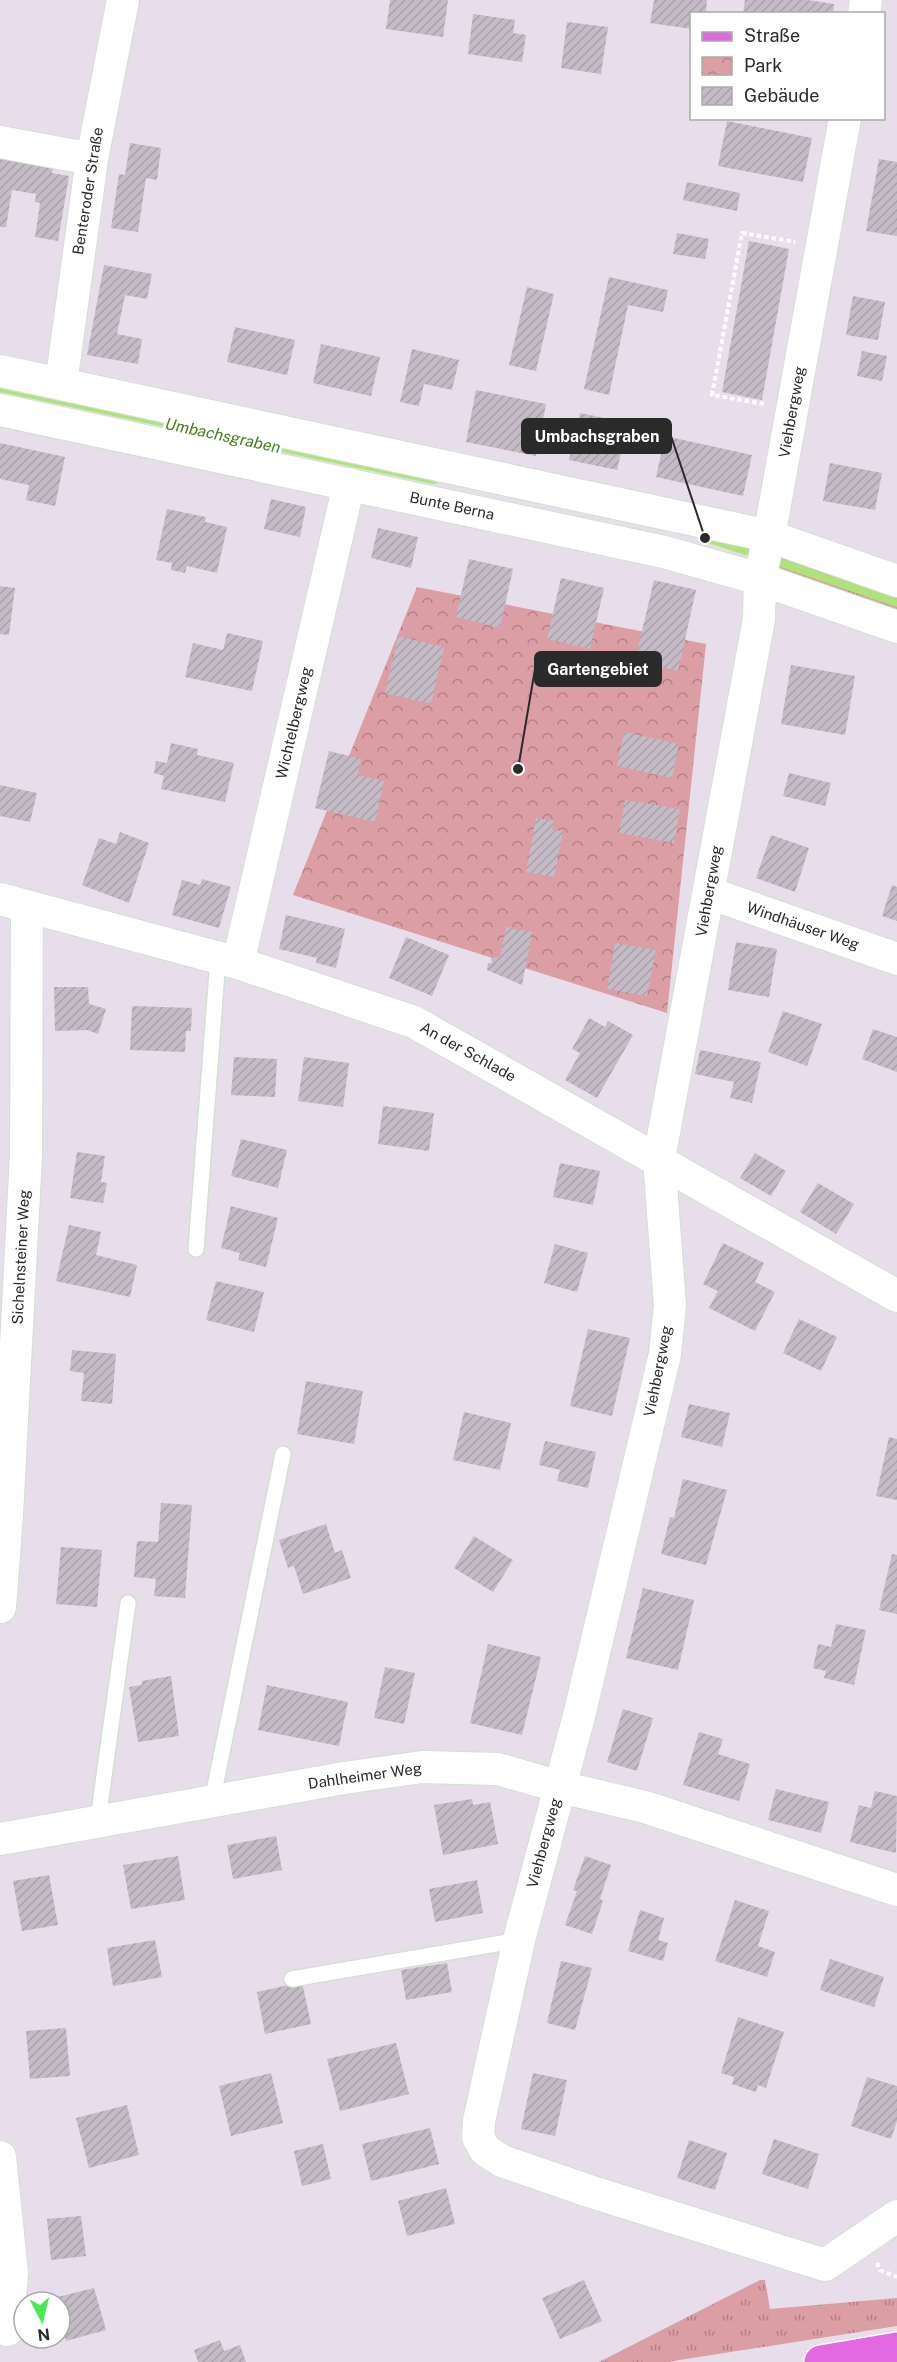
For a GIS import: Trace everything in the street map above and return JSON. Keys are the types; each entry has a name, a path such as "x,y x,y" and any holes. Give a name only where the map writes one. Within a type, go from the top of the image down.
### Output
{"main road":[{"path":"821,2362 897,2349"}],"street":[{"name":"Benteroder Straße","path":"61,384 92,159 123,0"},
{"name":"Viehbergweg","path":"845,120 765,557 759,619 660,1159 670,1305 665,1353 579,1716 519,1940 479,2121 478,2137 485,2150 502,2161 592,2192 825,2265 897,2216"},
{"path":"0,142 92,159"},
{"name":"Bunte Berna","path":"0,371 765,557 897,581"},
{"name":"Bunte Berna","path":"0,410 664,552 765,557 897,627"},
{"name":"Wichtelbergweg","path":"228,961 349,484"},
{"name":"Windhäuser Weg","path":"709,893 897,959"},
{"name":"An der Schlade","path":"13,903 228,961 414,1022 660,1159 897,1296"},
{"name":"Sichelnsteiner Weg","path":"0,1607 26,1155 13,903"},
{"name":"Dahlheimer Weg","path":"0,1839 344,1778 422,1767 498,1769 560,1787 645,1807 897,1890"},
{"path":"0,2157 12,2273 6,2330"}],"lane":[{"path":"196,1249 228,961"},
{"path":"212,1801 283,1454"},
{"path":"100,1821 100,1805 128,1603"},
{"path":"292,1979 519,1940"}],"path":[{"path":"793,409 712,395 714,383 742,233 822,247"}],"green space":[{"path":"780,551 897,587 897,616 774,571"},
{"path":"417,587 706,644 667,1013 293,895"},
{"path":"760,2280 765,2280 770,2309 897,2298 897,2326 667,2362 599,2362"}],"building":[{"path":"390,0 448,0 443,37 386,29"},
{"path":"654,0 707,0 706,12 690,12 690,29 650,23"},
{"path":"745,0 807,0 834,4 833,12 743,12"},
{"path":"473,14 515,20 513,33 526,35 522,62 468,54"},
{"path":"567,22 608,27 601,74 561,68"},
{"path":"727,121 812,138 803,182 718,166"},
{"path":"130,143 161,148 157,180 146,178 138,232 111,228 119,174 125,175"},
{"path":"0,158 53,166 52,173 69,176 58,241 35,237 40,203 35,202 36,194 12,190 6,227 0,227"},
{"path":"879,159 897,162 897,236 866,231"},
{"path":"687,182 740,193 737,211 683,200"},
{"path":"677,233 709,239 705,259 673,254"},
{"path":"749,241 789,249 762,400 722,392"},
{"path":"104,265 152,274 147,299 125,295 117,334 142,339 138,364 87,355"},
{"path":"609,277 668,290 663,312 628,305 609,395 584,389"},
{"path":"527,287 554,294 536,371 509,365"},
{"path":"853,296 885,302 878,340 846,335"},
{"path":"235,327 295,340 287,375 227,362"},
{"path":"321,344 380,357 371,396 313,383"},
{"path":"412,349 459,360 452,390 424,384 419,406 400,402"},
{"path":"862,351 887,356 882,381 857,376"},
{"path":"476,390 546,404 536,456 466,442"},
{"path":"580,413 628,423 617,470 569,460"},
{"path":"665,436 752,455 743,496 656,477"},
{"path":"0,443 65,457 55,506 26,500 29,485 0,479"},
{"path":"830,463 882,473 875,510 823,501"},
{"path":"271,499 306,507 300,537 264,529"},
{"path":"167,509 206,517 205,522 227,527 217,573 187,566 185,573 171,570 172,563 156,560"},
{"path":"378,528 418,537 411,568 371,558"},
{"path":"469,559 513,569 500,628 456,617"},
{"path":"561,578 604,588 590,649 547,639"},
{"path":"654,580 696,590 678,671 635,661"},
{"path":"0,586 15,588 9,635 0,634"},
{"path":"227,633 263,641 252,691 185,677 193,643 223,650"},
{"path":"398,636 444,647 431,704 385,693"},
{"path":"791,665 855,676 845,735 781,724"},
{"path":"624,732 679,744 672,778 617,766"},
{"path":"171,743 198,749 197,755 234,763 225,802 161,789 164,776 154,773 156,761 167,763"},
{"path":"329,751 361,759 358,775 384,781 375,822 315,808"},
{"path":"789,773 831,783 825,806 783,796"},
{"path":"0,785 37,793 30,822 0,816"},
{"path":"625,800 680,809 674,843 619,833"},
{"path":"536,818 554,821 552,830 563,831 554,877 526,872"},
{"path":"120,832 149,843 129,903 82,885 99,838 116,844"},
{"path":"771,835 809,848 795,892 756,878"},
{"path":"202,879 231,887 219,928 172,915 182,880 200,885"},
{"path":"892,885 897,887 897,921 882,916"},
{"path":"286,915 345,929 336,968 316,963 317,958 279,949"},
{"path":"506,927 532,932 522,985 487,970 488,963 492,963 491,957 500,957"},
{"path":"406,937 449,955 432,996 389,978"},
{"path":"736,942 777,949 769,997 728,990"},
{"path":"615,943 656,950 647,996 607,989"},
{"path":"54,987 88,987 89,1004 106,1009 98,1034 87,1030 55,1031"},
{"path":"132,1006 192,1008 191,1031 186,1031 185,1052 130,1050"},
{"path":"783,1011 822,1024 807,1066 768,1052"},
{"path":"589,1018 605,1027 608,1021 633,1035 597,1098 565,1080 580,1053 572,1049"},
{"path":"873,1029 897,1037 897,1072 862,1059"},
{"path":"700,1050 761,1062 752,1103 730,1098 734,1082 695,1074"},
{"path":"234,1057 277,1059 275,1097 231,1095"},
{"path":"304,1057 349,1063 343,1107 298,1101"},
{"path":"383,1106 434,1113 429,1151 378,1144"},
{"path":"241,1139 287,1150 278,1188 231,1176"},
{"path":"77,1152 105,1156 101,1182 107,1183 103,1203 70,1198"},
{"path":"755,1153 786,1171 771,1196 740,1178"},
{"path":"560,1163 600,1171 593,1205 553,1197"},
{"path":"818,1183 854,1204 836,1234 800,1212"},
{"path":"231,1206 278,1218 266,1267 238,1260 240,1253 221,1248"},
{"path":"69,1225 101,1232 96,1255 137,1265 130,1297 56,1281"},
{"path":"723,1243 764,1263 755,1282 775,1292 755,1331 709,1308 718,1291 703,1284"},
{"path":"555,1244 588,1253 577,1292 544,1283"},
{"path":"216,1281 264,1292 254,1332 206,1320"},
{"path":"799,1319 837,1337 821,1371 783,1353"},
{"path":"588,1329 630,1338 612,1416 570,1406"},
{"path":"72,1350 116,1354 112,1404 81,1401 84,1373 70,1371"},
{"path":"306,1381 363,1391 354,1444 297,1434"},
{"path":"689,1404 730,1413 722,1447 681,1437"},
{"path":"464,1412 511,1423 500,1470 453,1460"},
{"path":"889,1437 897,1439 897,1500 876,1496"},
{"path":"545,1441 596,1452 588,1488 557,1481 560,1470 539,1465"},
{"path":"683,1479 727,1490 706,1565 661,1554 670,1517 674,1518"},
{"path":"161,1503 192,1505 185,1598 154,1596 156,1579 134,1577 137,1541 158,1542"},
{"path":"326,1524 335,1553 342,1550 351,1578 303,1594 294,1566 288,1568 279,1540"},
{"path":"474,1536 513,1560 493,1592 454,1568"},
{"path":"61,1547 102,1550 97,1607 56,1604"},
{"path":"892,1554 897,1555 897,1614 879,1610"},
{"path":"643,1588 694,1600 678,1670 626,1658"},
{"path":"836,1624 866,1630 854,1685 824,1678 826,1671 813,1668 818,1644 831,1647"},
{"path":"488,1644 541,1657 522,1735 470,1723"},
{"path":"385,1667 415,1673 404,1724 374,1718"},
{"path":"171,1676 179,1736 138,1742 129,1687 142,1685 142,1681"},
{"path":"267,1685 348,1702 339,1746 258,1730"},
{"path":"623,1709 653,1718 637,1771 607,1762"},
{"path":"699,1732 723,1739 718,1754 750,1764 739,1801 683,1785"},
{"path":"776,1789 829,1802 821,1833 768,1820"},
{"path":"875,1791 897,1796 896,1853 850,1842 859,1805 871,1808"},
{"path":"472,1799 473,1805 490,1802 498,1844 443,1855 434,1805"},
{"path":"276,1836 282,1870 233,1879 227,1845"},
{"path":"178,1856 185,1900 131,1909 123,1865"},
{"path":"585,1856 611,1865 600,1899 603,1901 592,1934 565,1925 577,1891 573,1890"},
{"path":"49,1875 58,1925 22,1931 13,1881"},
{"path":"477,1880 483,1913 435,1922 429,1889"},
{"path":"735,1900 769,1911 758,1946 775,1952 767,1977 715,1961"},
{"path":"640,1910 664,1918 658,1940 668,1943 663,1961 628,1951"},
{"path":"155,1940 162,1977 113,1986 107,1948"},
{"path":"830,1959 884,1977 874,2007 820,1990"},
{"path":"561,1961 592,1968 575,2030 547,2023"},
{"path":"447,1963 452,1992 406,2000 401,1970"},
{"path":"302,1982 311,2024 265,2034 257,1992"},
{"path":"738,2017 784,2032 766,2088 758,2085 756,2092 732,2084 734,2077 721,2073"},
{"path":"66,2028 70,2076 30,2079 26,2031"},
{"path":"396,2043 409,2094 340,2111 327,2059"},
{"path":"271,2073 283,2123 231,2136 219,2086"},
{"path":"533,2073 567,2080 555,2136 521,2129"},
{"path":"867,2077 897,2086 897,2121 891,2139 851,2126"},
{"path":"127,2105 139,2155 89,2168 76,2118"},
{"path":"430,2128 439,2164 371,2181 362,2144"},
{"path":"774,2139 819,2154 808,2189 762,2174"},
{"path":"689,2140 727,2153 715,2190 677,2178"},
{"path":"323,2144 331,2179 302,2186 294,2151"},
{"path":"446,2188 455,2224 407,2236 398,2201"},
{"path":"81,2216 86,2256 51,2260 47,2219"},
{"path":"584,2280 602,2321 560,2339 542,2298"},
{"path":"94,2288 106,2330 72,2339 72,2294"},
{"path":"220,2340 224,2351 240,2345 246,2362 198,2362 194,2350"}],"waterway":[{"name":"Umbachsgraben","path":"0,388 434,480"},
{"name":"Umbachsgraben","path":"702,537 758,555"},
{"name":"Umbachsgraben","path":"770,559 897,603"}],"place":[{"name":"Umbachsgraben","path":"705,538"},
{"name":"Gartengebiet","path":"518,769"}]}
